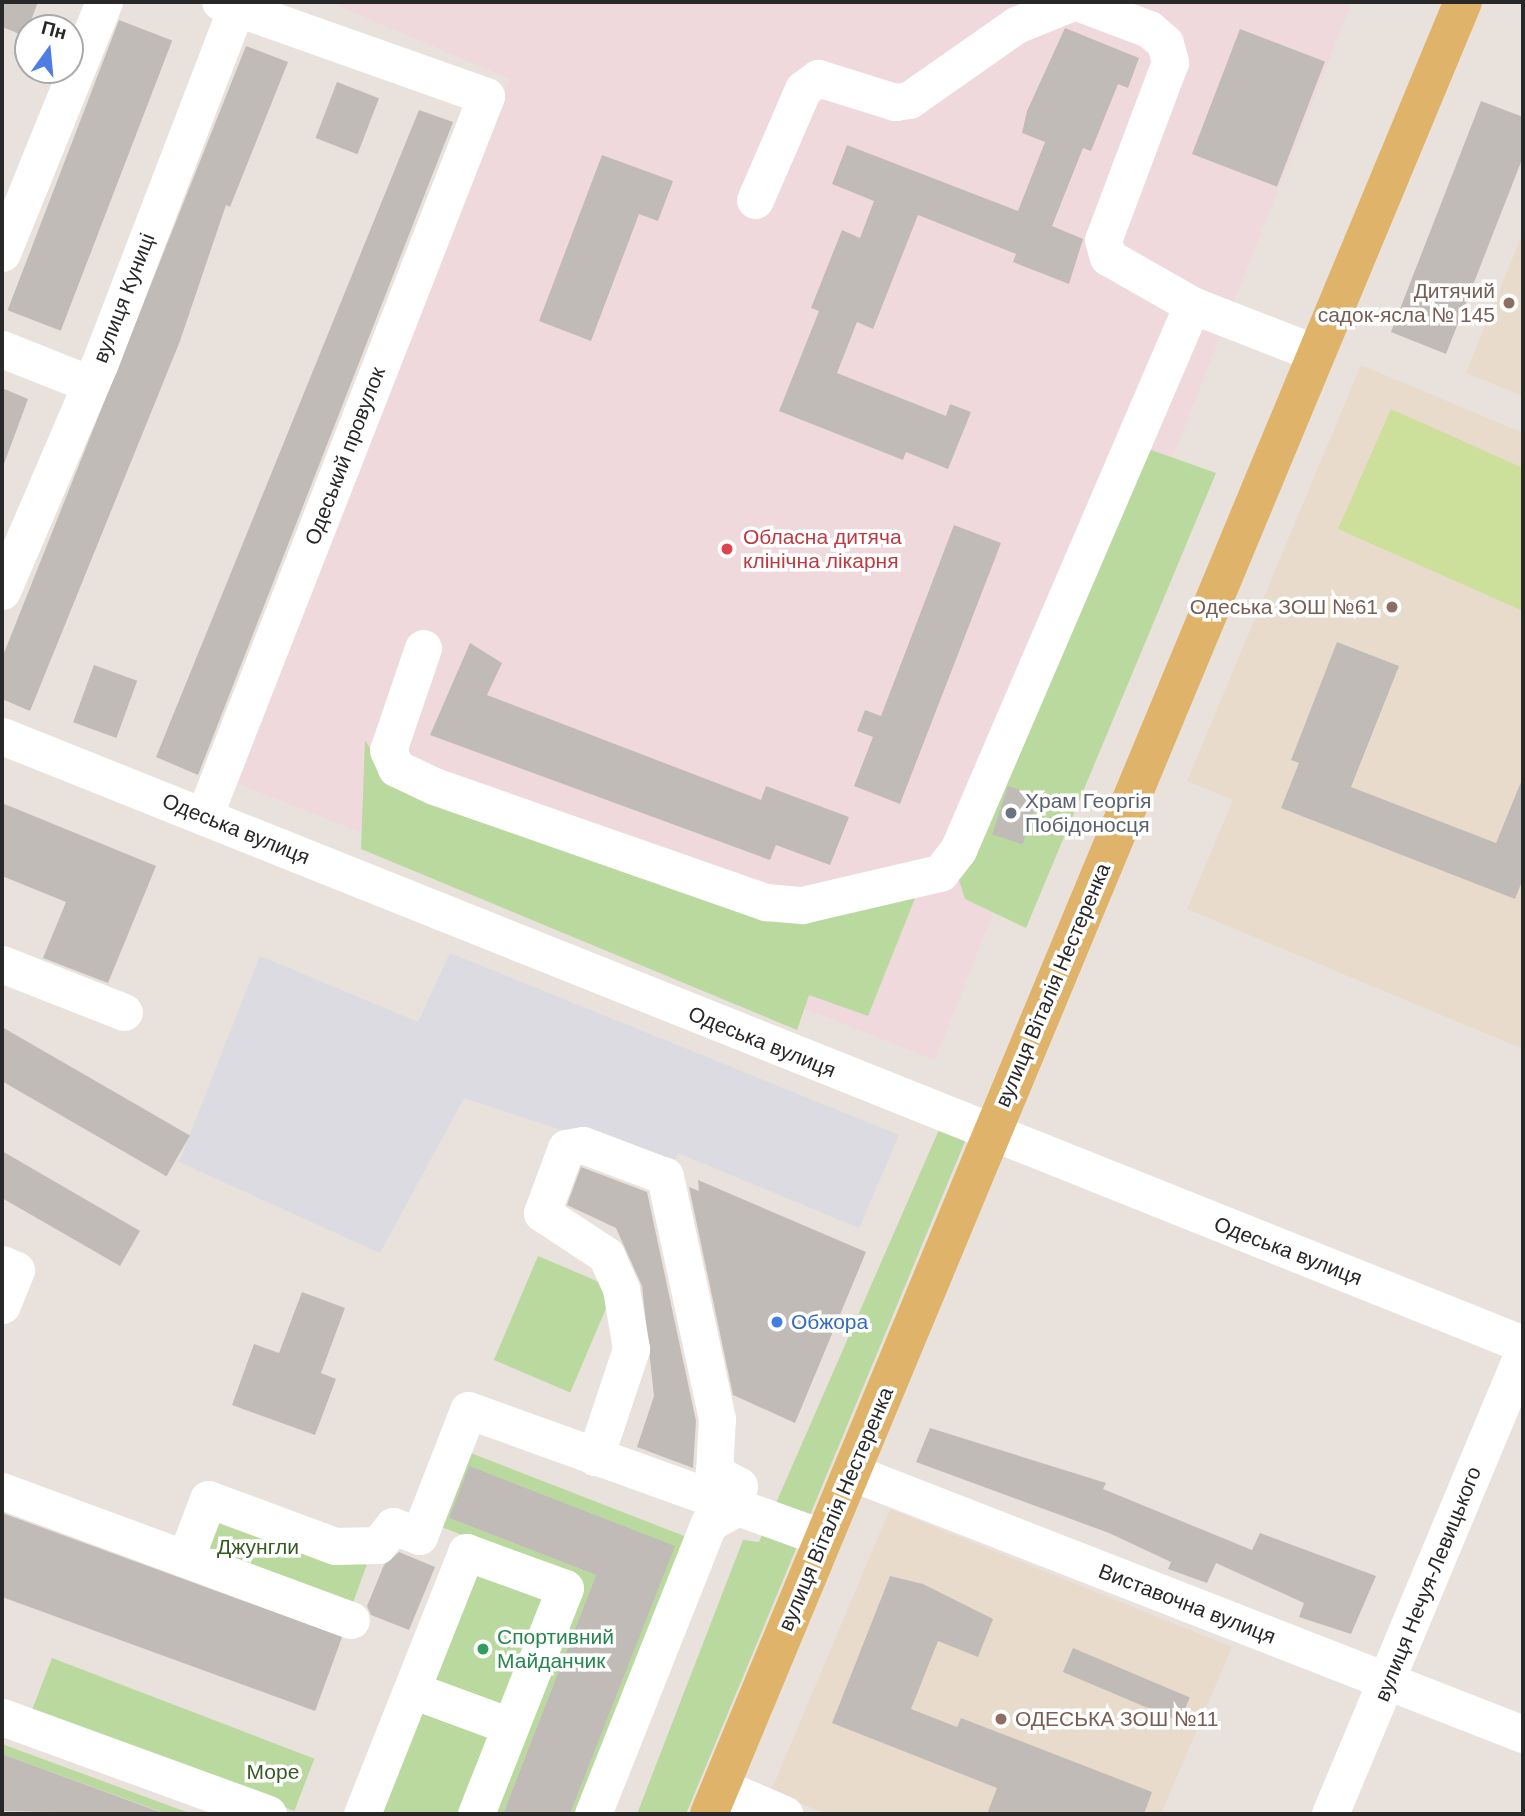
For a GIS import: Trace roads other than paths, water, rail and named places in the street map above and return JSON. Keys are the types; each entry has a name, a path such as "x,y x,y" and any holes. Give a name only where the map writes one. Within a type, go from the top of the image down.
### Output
{"main road":[{"name":"вулиця Віталія Нестеренка","path":"715,1801 1463,2"}],"street":[{"path":"2,253 104,2"},
{"path":"755,200 803,89 818,78 895,103 909,100 1016,25 1075,2 1149,29 1165,43 1170,62 1103,240 1108,257 1125,270 1192,305 1315,353"},
{"name":"Одеський провулок","path":"204,816 486,96 231,4"},
{"name":"вулиця Куниці","path":"2,591 90,384 231,4"},
{"path":"423,649 388,750 396,768 434,786 766,902 802,905 940,873 958,850 1192,305"},
{"path":"2,349 90,384"},
{"name":"Одеська вулиця","path":"2,736 991,1135 1523,1343"},
{"path":"2,964 124,1012"},
{"path":"593,1814 709,1523 734,1508 738,1486 715,1472 718,1419 665,1176 583,1145 566,1147 542,1213 606,1255 621,1289 631,1349 595,1457"},
{"path":"2,1264 16,1270 2,1305"},
{"name":"вулиця Нечуя-Левицького","path":"1330,1814 1388,1682 1523,1353"},
{"path":"419,1536 468,1410 734,1508 824,1538"},
{"name":"Виставочна вулиця","path":"851,1472 1523,1734"},
{"path":"2,1490 351,1620"},
{"path":"186,1557 208,1499 335,1546 378,1545 393,1526 565,1588 475,1814"},
{"path":"362,1814 466,1552"},
{"path":"412,1690 510,1726"},
{"path":"2,1717 268,1814"},
{"path":"715,1801 784,1814"}],"place":[{"name":"Дитячий садок-ясла № 145","path":"1509,303"},
{"name":"Обласна дитяча клінічна лікарня","path":"727,549"},
{"name":"Одеська ЗОШ №61","path":"1392,607"},
{"name":"Храм Георгія Побідоносця","path":"1011,813"},
{"name":"Обжора","path":"777,1322"},
{"name":"Спортивний Майданчик","path":"483,1649"},
{"name":"ОДЕСЬКА ЗОШ №11","path":"1001,1719"}],"park label":[{"name":"Джунгли","path":"258,1547"},
{"name":"Море","path":"273,1772"}]}
